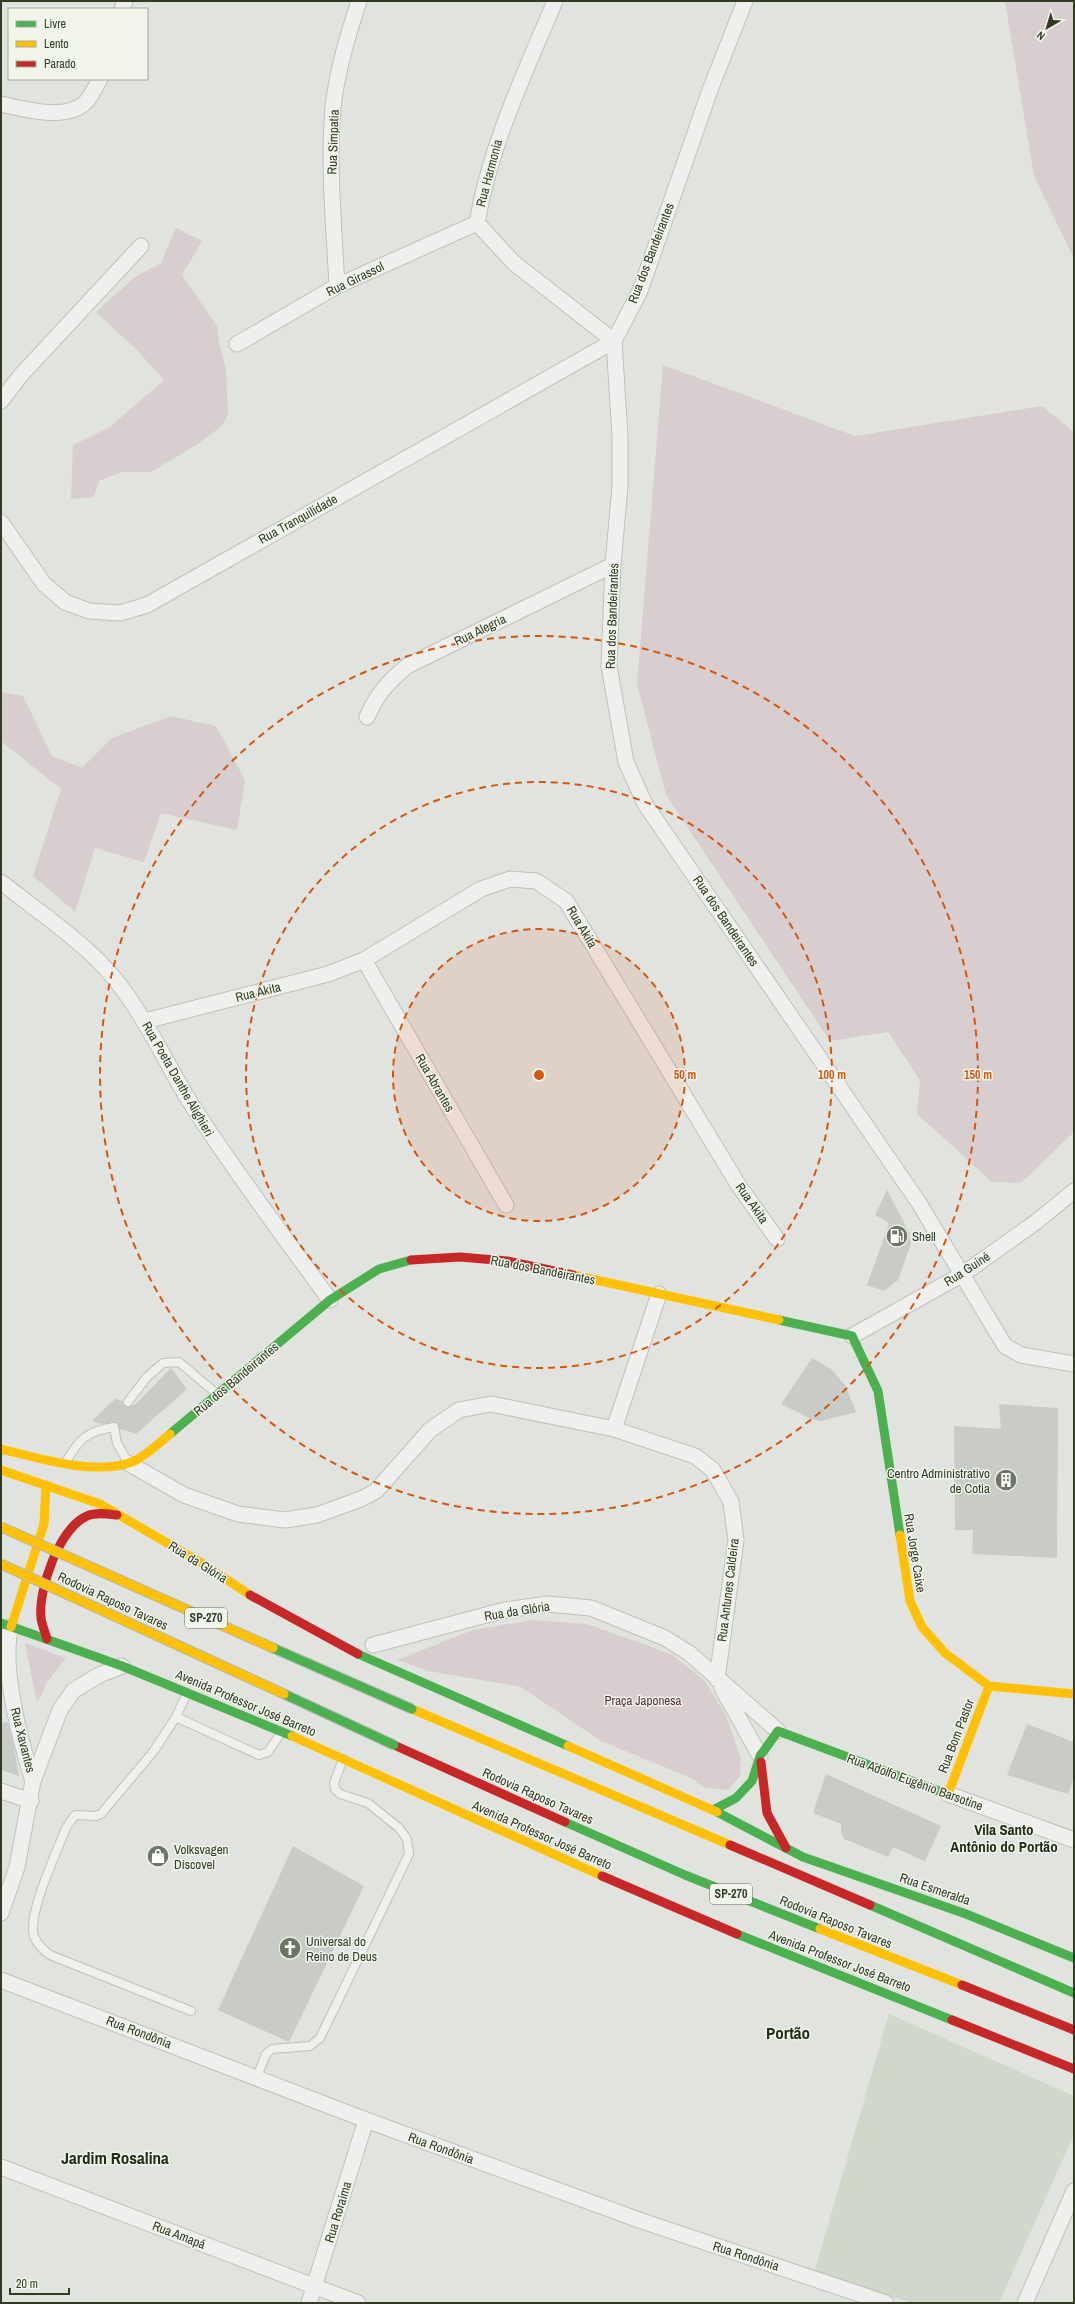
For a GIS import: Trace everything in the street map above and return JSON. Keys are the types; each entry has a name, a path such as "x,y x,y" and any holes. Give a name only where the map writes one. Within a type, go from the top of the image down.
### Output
{"main road":[{"name":"Rua dos Bandeirantes","path":"128,1463 151,1450 330,1300 379,1269 413,1259 460,1257 507,1261 852,1336"},
{"name":"Rua Jorge Caixe","path":"852,1336 878,1391 910,1601 922,1626 945,1653 989,1686"},
{"path":"1,1450 66,1463 100,1467 128,1463"},
{"name":"Rua da Glória","path":"1,1470 100,1504 205,1565 251,1596 345,1648 713,1810"},
{"path":"6,1625 22,1588 45,1525 48,1501 46,1485"},
{"path":"47,1639 41,1618 42,1607 52,1560 66,1532 76,1522 87,1516 123,1516"},
{"name":"Rodovia Raposo Tavares","path":"1,1527 412,1709 1074,1993"},
{"name":"Rodovia Raposo Tavares","path":"1,1564 394,1745 685,1875 1074,2030"},
{"path":"10,1597 22,1588"},
{"name":"Avenida Professor José Barreto","path":"6,1625 122,1666 281,1731 684,1913 1074,2069"},
{"path":"989,1686 1074,1694"},
{"name":"Rua Bom Pastor","path":"948,1794 989,1686"},
{"path":"713,1810 736,1798 752,1781 760,1756 778,1731"},
{"name":"Rua Adolfo Eugênio Barsotine","path":"778,1731 948,1794"},
{"path":"760,1756 767,1813 786,1848"},
{"path":"713,1810 786,1848"},
{"name":"Rua Esmeralda","path":"786,1848 803,1857 966,1914 1074,1958"}],"street":[{"name":"Rua Simpatia","path":"336,286 331,174 334,106 347,37 359,1"},
{"name":"Rua Harmonia","path":"555,1 501,132 482,194 477,223 514,263 614,341"},
{"name":"Rua dos Bandeirantes","path":"745,1 710,90 640,291 614,341 620,437 620,486 613,565 609,666 626,762 646,804 919,1203 1005,1346 1011,1351 1021,1355 1074,1364"},
{"path":"1,104 38,113 67,111 85,103 99,80"},
{"name":"Rua Girassol","path":"237,344 336,286 477,223"},
{"path":"1,401 21,375 141,246"},
{"name":"Rua Tranquilidade","path":"1,522 44,584 65,602 89,611 120,613 147,605 614,341"},
{"name":"Rua Alegria","path":"367,717 374,702 386,684 407,666 613,565"},
{"name":"Rua Akita","path":"145,1021 328,974 364,960 481,888 510,879 536,881 566,901 740,1186 777,1239"},
{"name":"Rua Poeta Danthe Alighieri","path":"1,882 85,950 114,977 145,1021 179,1084 217,1144 330,1300"},
{"name":"Rua Abrantes","path":"364,960 506,1205"},
{"name":"Rua Guiné","path":"852,1336 962,1274 1036,1222 1074,1190"},
{"path":"614,1429 659,1294"},
{"name":"Rua Antunes Caldeira","path":"128,1463 184,1495 238,1514 285,1520 317,1515 361,1499 376,1491 430,1430 459,1410 491,1404 614,1429 695,1456 713,1470 731,1502 736,1540 717,1679"},
{"name":"Rua da Glória","path":"373,1645 505,1610 548,1604 591,1608 665,1638 689,1653 778,1731"},
{"name":"Rua Xavantes","path":"6,1625 8,1635 7,1661 16,1715 34,1781"},
{"name":"Rua Xavantes","path":"1,1913 17,1867 34,1781 60,1710 73,1691 99,1675 122,1666"},
{"path":"717,1679 760,1756"},
{"path":"1,1791 31,1801"},
{"name":"Rua Adolfo Eugênio Barsotine","path":"948,1794 1074,1840"},
{"name":"Rua Rondônia","path":"1,1980 366,2120 639,2220 886,2303"},
{"name":"Rua Roraima","path":"309,2303 315,2288 366,2120"},
{"name":"Rua Amapá","path":"1,2167 315,2288 358,2303"},
{"path":"1025,2303 1074,2191"}],"lane":[{"path":"128,1402 146,1378 163,1363 179,1362 218,1394"},
{"path":"66,1463 74,1448 85,1436 97,1430 114,1427 117,1443 128,1463"},
{"path":"187,1692 176,1717 153,1752 101,1814 96,1816 75,1815 72,1818 66,1828 33,1916 34,1936 39,1946 50,1955 191,2011"},
{"path":"176,1717 259,1755 268,1752 281,1731"},
{"path":"257,2077 266,2054 272,2049 310,2046 320,2038 409,1854 407,1839 398,1828 368,1803 340,1794 335,1789 334,1783 343,1759"}],"shaded area":[{"path":"889,2014 1074,2096 1074,2134 999,2303 913,2303 814,2273"}],"green space":[{"path":"1005,1 1074,1 1074,259 1034,176"},
{"path":"176,228 202,241 182,275 217,326 226,370 228,415 222,426 196,445 151,472 121,472 99,481 94,497 71,499 73,445 110,427 164,380 136,349 96,312 135,277 161,263"},
{"path":"663,365 855,436 1042,406 1074,432 1074,1132 1021,1183 992,1182 917,1114 920,1080 888,1032 830,1041 666,795 637,684"},
{"path":"1,692 23,696 52,756 82,768 112,738 171,716 216,726 245,780 237,830 161,813 144,862 95,848 75,912 33,876 61,789 1,741"},
{"name":"Praça Japonesa","path":"533,1620 587,1624 671,1654 704,1680 726,1715 741,1759 740,1776 728,1790 705,1788 689,1777 601,1741 521,1687 429,1671 397,1660 473,1630"},
{"path":"25,1643 66,1658 48,1681 37,1703"}],"building":[{"name":"Shell","path":"887,1190 911,1236 909,1235 911,1244 898,1280 884,1291 867,1285 889,1223 875,1215"},
{"path":"812,1358 831,1369 845,1385 856,1412 822,1421 811,1419 781,1404"},
{"path":"171,1368 187,1389 136,1434 120,1429 115,1422 102,1424 92,1421 115,1399 123,1401 123,1404 127,1407 136,1404"},
{"name":"Centro Administrativo de Cotia","path":"999,1404 1058,1408 1057,1558 972,1554 973,1530 955,1530 954,1426 1001,1429"},
{"path":"8,1722 19,1776 1,1770 1,1723"},
{"path":"1027,1724 1074,1742 1074,1778 1068,1794 1007,1775"},
{"path":"826,1774 941,1826 925,1861 893,1847 888,1857 844,1839 841,1832 841,1824 813,1813"},
{"name":"Universal do Reino de Deus","path":"293,1846 364,1886 289,2042 218,2010"}],"traffic: fast":[{"path":"170,1434 330,1300 379,1269 411,1260"},
{"path":"779,1320 852,1336 878,1391 900,1535"},
{"path":"1,1623 122,1666 292,1736"},
{"path":"273,1648 412,1709"},
{"path":"358,1654 568,1746"},
{"path":"284,1694 394,1745"},
{"path":"713,1810 736,1798 752,1781 760,1756 778,1731 944,1793"},
{"path":"717,1812 803,1857 966,1914 1074,1958"},
{"path":"565,1822 685,1875 820,1929"},
{"path":"870,1905 1074,1993"},
{"path":"737,1934 952,2020"}],"traffic: slow":[{"path":"573,1275 779,1320"},
{"path":"1,1449 66,1464 101,1467 117,1466 132,1462 152,1450 170,1434"},
{"path":"1,1470 100,1504 205,1565 250,1595"},
{"path":"11,1627 44,1524 46,1485"},
{"path":"1,1527 273,1648"},
{"path":"900,1535 910,1601 922,1627 945,1653 989,1686 1074,1694"},
{"path":"1,1564 284,1694"},
{"path":"944,1793 948,1794 989,1686"},
{"path":"412,1709 730,1845"},
{"path":"292,1736 602,1876"},
{"path":"568,1746 717,1812"},
{"path":"820,1929 962,1985"}],"traffic: jam":[{"path":"411,1260 460,1257 507,1261 573,1275"},
{"path":"47,1639 41,1621 41,1606 47,1577 59,1546 77,1523 87,1516 98,1514 117,1515"},
{"path":"250,1595 358,1654"},
{"path":"394,1745 565,1822"},
{"path":"761,1762 767,1813 786,1848"},
{"path":"730,1845 870,1905"},
{"path":"602,1876 737,1934"},
{"path":"962,1985 1074,2030"},
{"path":"952,2020 1074,2069"}],"place":[{"name":"Shell","path":"897,1236"},
{"name":"Centro Administrativo de Cotia","path":"1006,1480"},
{"name":"Volksvagen Discovel","path":"158,1856"},
{"name":"Universal do Reino de Deus","path":"290,1948"}],"district":[{"name":"Vila Santo Antônio do Portão","path":"1004,1838"},
{"name":"Portão","path":"788,2032"},
{"name":"Jardim Rosalina","path":"115,2157"}]}
